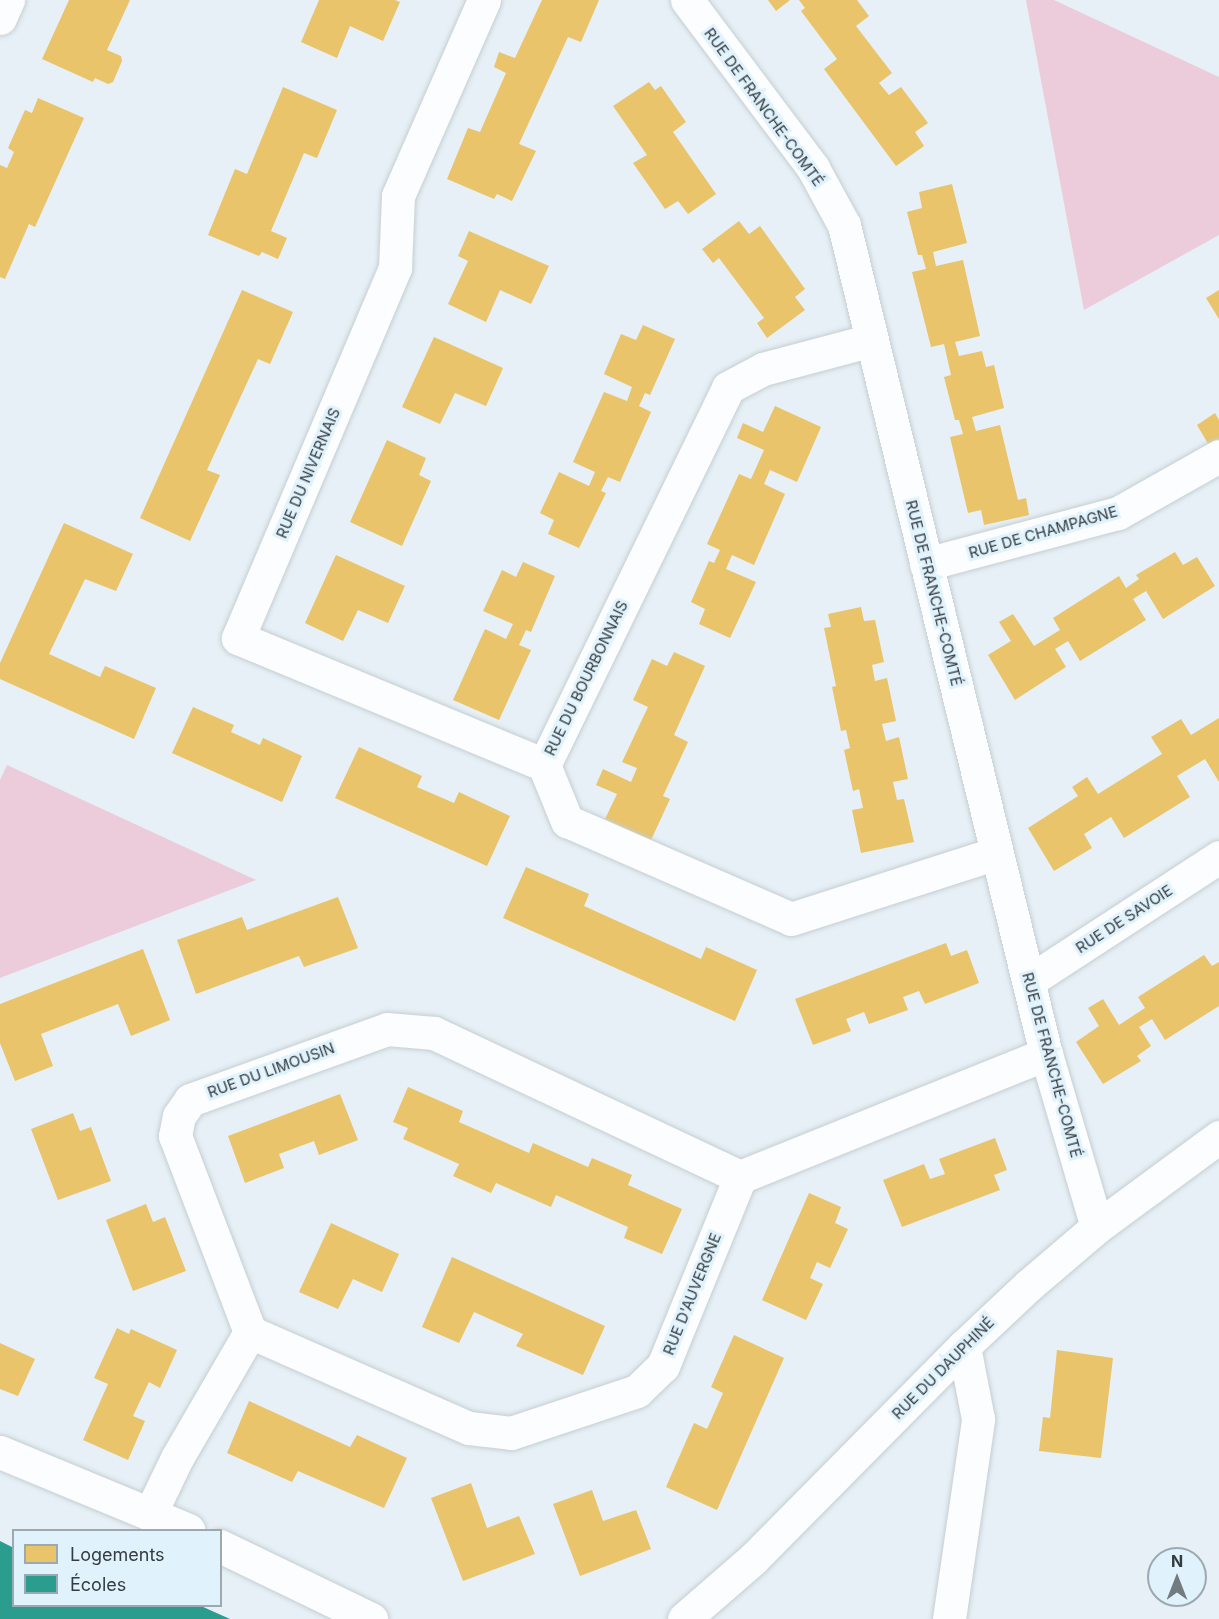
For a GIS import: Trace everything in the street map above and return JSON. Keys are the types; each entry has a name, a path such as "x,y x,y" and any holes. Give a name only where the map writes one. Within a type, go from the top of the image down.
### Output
{"street":[{"path":"0,18 8,0"},
{"name":"RUE DU NIVERNAIS","path":"484,0 398,196 395,268 238,638 543,765"},
{"name":"RUE DE FRANCHE-COMTÉ","path":"687,0 813,168 844,225 1046,1054 1097,1227"},
{"name":"RUE DU BOURBONNAIS","path":"872,340 763,369 728,388 543,765 567,821 791,919 997,853"},
{"name":"RUE DE CHAMPAGNE","path":"926,564 1118,513 1219,456"},
{"name":"RUE DE SAVOIE","path":"1029,981 1219,857"},
{"name":"RUE DU LIMOUSIN","path":"250,1332 175,1136 179,1116 190,1100 387,1029 434,1033 740,1177"},
{"path":"740,1177 1046,1054"},
{"name":"RUE DU DAUPHINÉ","path":"684,1619 753,1559 964,1346 1097,1227 1219,1137"},
{"name":"RUE D'AUVERGNE","path":"250,1332 469,1428 511,1433 637,1391 663,1366 740,1177"},
{"path":"150,1514 177,1458 250,1332"},
{"path":"949,1619 978,1419 964,1346"},
{"path":"0,1452 186,1529"},
{"path":"222,1547 371,1619"}],"shaded area":[{"path":"1026,0 1054,0 1219,77 1219,235 1084,310"},
{"path":"7,765 256,880 0,978 0,780"}],"building: Logements":[{"path":"69,0 130,0 107,50 121,56 122,61 113,82 108,84 95,78 93,82 42,59"},
{"path":"319,0 395,0 400,2 383,41 350,26 337,58 301,42"},
{"path":"542,0 599,0 581,42 568,37 519,144 536,151 512,201 497,194 494,199 447,179 468,128 480,132 506,73 494,67 499,52 515,58"},
{"path":"768,0 790,0 776,11"},
{"path":"799,0 857,0 869,16 856,26 892,73 879,83 889,95 901,87 928,123 915,132 924,146 896,166 824,69 837,59 801,11 805,8"},
{"path":"649,82 655,90 661,86 686,122 673,132 716,194 688,214 678,201 665,209 633,163 647,155 613,106"},
{"path":"283,87 337,110 317,158 304,153 271,231 287,238 278,259 262,252 259,256 208,235 235,169 247,174"},
{"path":"38,98 84,118 35,227 29,224 5,279 0,277 0,165 7,168 14,152 8,148 25,110 32,113"},
{"path":"952,184 967,243 933,252 936,266 963,260 980,336 955,342 959,356 982,351 986,367 994,365 1004,408 972,417 976,431 1000,425 1018,500 1026,498 1029,515 984,525 981,510 968,513 950,437 963,434 959,420 955,420 944,377 951,375 944,344 931,347 912,272 926,269 922,255 918,255 907,212 922,208 919,192"},
{"path":"739,221 749,234 760,226 805,289 795,297 805,310 767,338 757,323 764,318 719,258 713,263 702,249"},
{"path":"469,231 549,266 531,304 500,290 486,322 448,304 468,261 458,256"},
{"path":"242,290 293,312 270,364 258,359 207,470 220,475 190,541 140,518"},
{"path":"1219,290 1219,319 1206,298"},
{"path":"643,325 675,339 650,395 645,393 639,406 651,412 620,482 608,477 601,491 606,493 579,548 548,534 554,520 540,513 559,472 589,486 595,472 573,462 604,392 627,401 632,387 604,374 621,334 636,340"},
{"path":"434,337 503,368 486,406 455,393 440,424 402,407"},
{"path":"775,406 821,427 797,482 770,470 764,484 785,494 754,565 732,555 726,569 756,582 730,638 699,624 705,609 691,602 709,561 714,563 720,550 707,544 739,474 751,479 764,450 737,438 743,423 763,432"},
{"path":"1215,413 1219,420 1219,442 1210,447 1197,425"},
{"path":"387,440 426,458 419,475 431,481 402,546 350,522"},
{"path":"64,523 133,554 116,591 85,579 49,654 100,677 105,666 156,688 134,739 0,679 0,663"},
{"path":"1175,552 1183,565 1197,557 1215,586 1163,619 1146,591 1133,599 1146,620 1080,661 1068,641 1055,649 1066,667 1015,700 988,655 1011,641 999,622 1013,614 1034,646 1060,630 1053,618 1119,576 1126,588 1139,579 1136,575"},
{"path":"336,555 405,586 388,623 358,610 343,641 305,623"},
{"path":"523,562 555,576 531,632 526,630 519,645 531,650 499,720 453,700 485,629 506,639 513,624 483,611 502,570 516,577"},
{"path":"861,607 864,621 875,620 884,662 872,665 875,681 887,678 896,721 882,724 886,741 899,737 908,779 893,782 897,800 904,799 914,842 861,853 852,810 863,808 859,789 853,791 844,750 850,748 846,730 841,731 832,687 836,686 824,628 831,627 828,614"},
{"path":"674,652 705,666 674,735 688,742 663,796 670,799 651,840 605,819 617,794 596,785 603,769 631,782 637,768 622,762 648,707 633,700 652,659 667,666"},
{"path":"193,707 234,725 231,732 260,745 263,738 302,756 282,802 172,753"},
{"path":"1219,718 1219,782 1205,759 1177,776 1190,797 1124,838 1111,817 1084,834 1092,848 1054,871 1028,828 1078,796 1072,787 1087,777 1098,794 1162,754 1151,737 1181,719 1191,735"},
{"path":"359,747 422,776 417,787 454,803 459,792 510,816 487,866 335,798"},
{"path":"526,867 589,894 584,906 701,959 706,947 757,970 735,1021 503,918"},
{"path":"338,897 358,948 304,967 299,956 196,994 177,940 242,917 247,930"},
{"path":"946,943 951,956 967,950 979,983 925,1004 919,991 903,997 908,1010 869,1024 864,1012 846,1019 851,1031 813,1045 795,999"},
{"path":"143,949 170,1020 131,1036 118,1004 41,1034 53,1066 15,1081 0,1043 0,1004"},
{"path":"1204,955 1212,966 1219,962 1219,1006 1165,1040 1152,1019 1139,1027 1151,1046 1137,1056 1141,1061 1103,1084 1076,1042 1099,1026 1088,1008 1103,999 1119,1025 1145,1008 1138,997"},
{"path":"408,1087 463,1111 459,1122 529,1153 533,1143 588,1167 592,1158 632,1175 628,1185 682,1209 662,1254 624,1238 628,1227 556,1195 551,1207 496,1183 491,1193 453,1176 459,1164 403,1139 408,1128 393,1122"},
{"path":"340,1094 358,1140 319,1155 314,1141 279,1154 284,1168 245,1183 228,1136"},
{"path":"73,1113 80,1131 91,1127 111,1181 58,1200 31,1129"},
{"path":"995,1138 1007,1170 994,1175 1000,1190 902,1227 883,1180 924,1164 930,1179 945,1174 939,1159"},
{"path":"809,1193 841,1207 835,1223 848,1229 830,1268 817,1262 810,1278 823,1284 806,1320 762,1300"},
{"path":"146,1204 153,1222 165,1217 186,1271 133,1291 106,1220"},
{"path":"331,1223 399,1254 382,1292 353,1279 338,1309 299,1292"},
{"path":"452,1257 605,1326 583,1375 516,1346 523,1334 474,1312 459,1343 422,1327"},
{"path":"117,1328 129,1334 131,1329 177,1350 160,1388 149,1382 133,1416 145,1421 128,1460 83,1440 108,1384 94,1378"},
{"path":"734,1335 784,1358 717,1510 666,1487 694,1423 707,1429 723,1393 711,1387"},
{"path":"0,1343 35,1359 18,1396 0,1389"},
{"path":"1057,1350 1113,1358 1101,1458 1039,1451 1043,1417 1050,1418"},
{"path":"249,1401 350,1447 357,1435 407,1458 384,1508 298,1471 292,1482 227,1453"},
{"path":"471,1483 487,1528 519,1516 535,1554 463,1581 431,1498"},
{"path":"592,1490 603,1521 636,1510 651,1549 580,1576 553,1504"}],"building: Écoles":[{"path":"0,1541 12,1547 12,1607 203,1607 230,1619 0,1619"}]}
